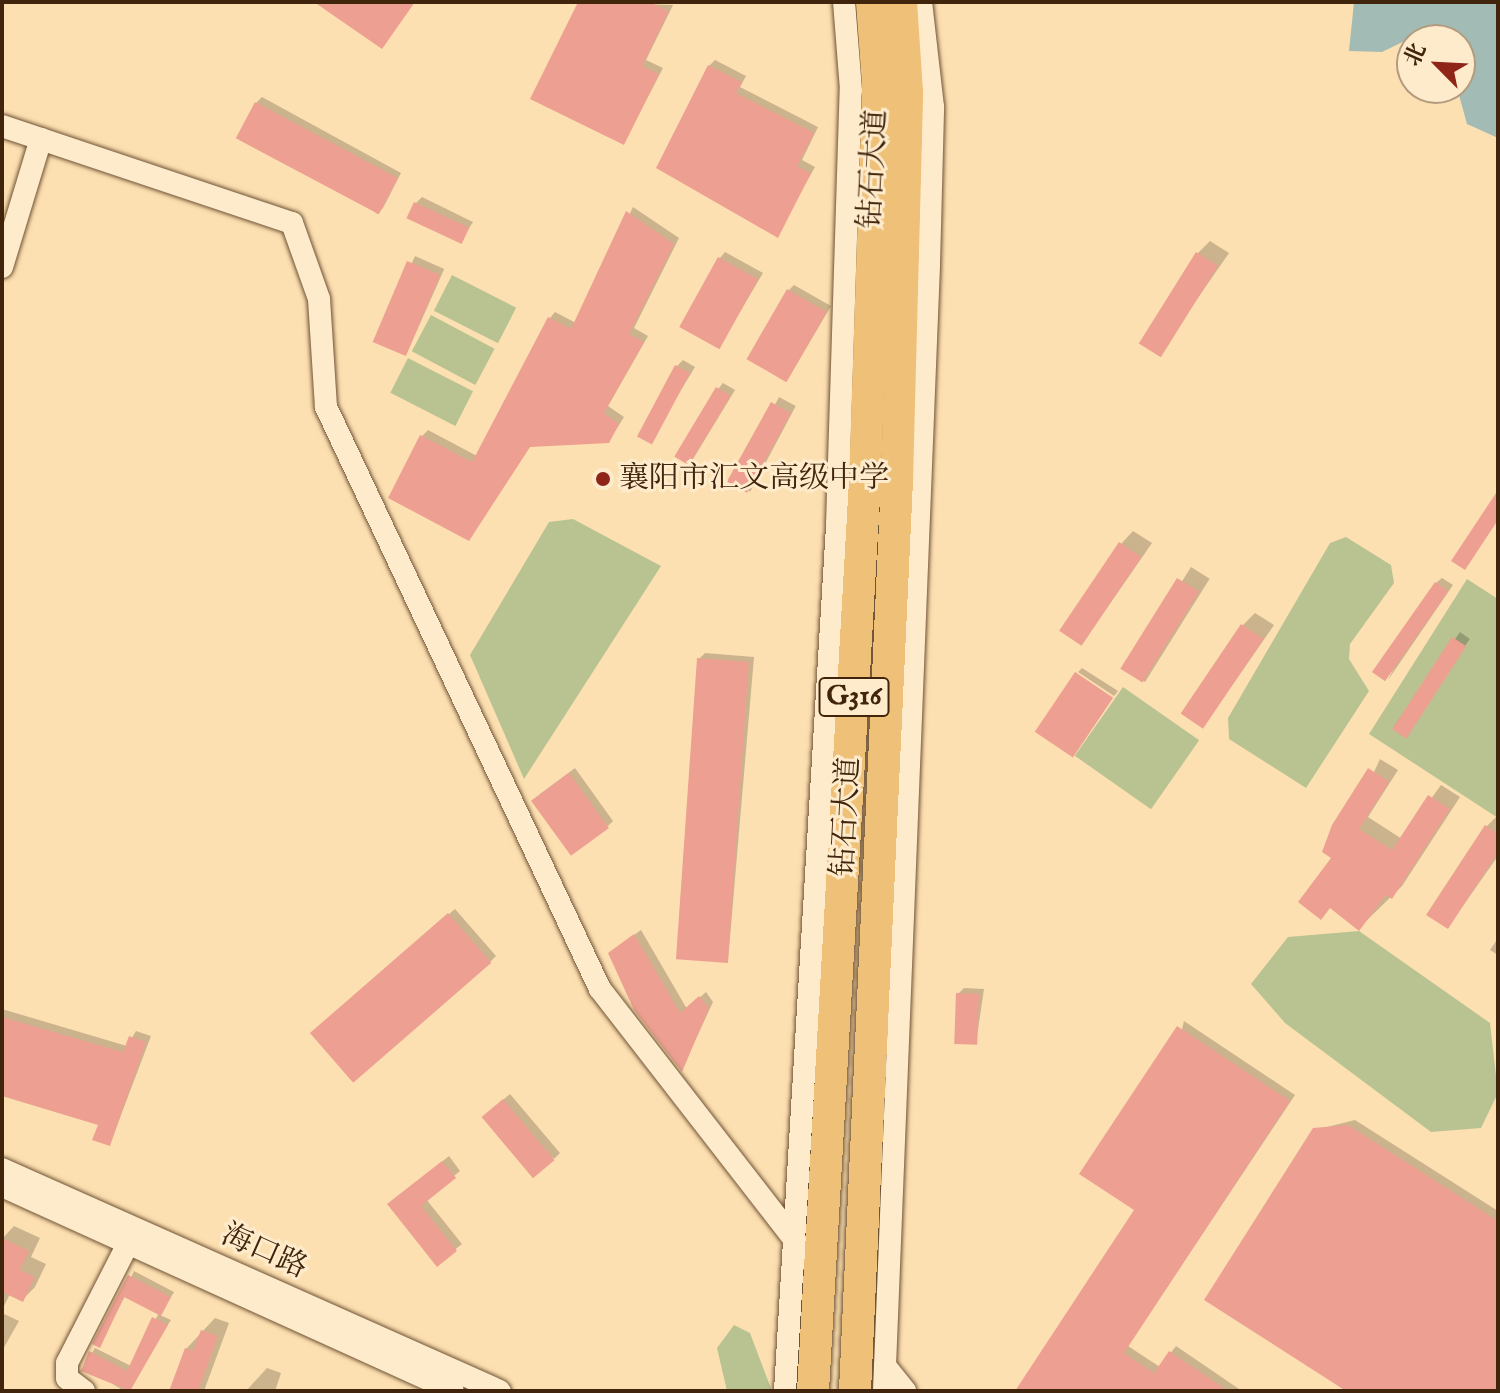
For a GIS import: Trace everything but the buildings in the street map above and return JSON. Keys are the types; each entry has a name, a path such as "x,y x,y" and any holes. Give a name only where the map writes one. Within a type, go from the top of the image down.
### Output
{"highway":[{"name":"钻石大道","path":"813,1391 823,1276 865,482 878,84 872,2"},
{"name":"钻石大道","path":"866,1374 897,480 907,92 901,2"}],"street":[{"path":"785,1391 837,525 851,90 844,2"},
{"path":"884,1391 866,1374 929,264 933,107 921,2"},
{"path":"2,126 292,223 319,299 326,407 600,989 794,1245 823,1276"},
{"path":"2,267 41,139"},
{"name":"海口路","path":"2,1169 132,1236 453,1391"},
{"name":"海口路","path":"2,1186 132,1236 500,1391"},
{"path":"84,1391 67,1378 67,1363 132,1236"},
{"path":"866,1374 905,1391"}],"green space":[{"path":"452,275 516,308 498,343 434,311"},
{"path":"431,315 495,349 475,385 412,351"},
{"path":"408,358 473,391 455,426 390,393"},
{"path":"573,519 661,566 524,779 470,655 549,522"},
{"path":"1346,537 1391,565 1394,583 1350,644 1349,659 1369,691 1306,788 1229,739 1228,718 1330,543"},
{"path":"1467,579 1498,599 1498,818 1369,734"},
{"path":"1123,687 1199,740 1151,809 1075,756"},
{"path":"1359,931 1490,1023 1498,1093 1481,1128 1431,1132 1285,1023 1251,984 1288,937"},
{"path":"734,1325 750,1333 772,1391 727,1391 717,1348"}],"water":[{"path":"1354,2 1498,2 1498,138 1467,124 1461,104 1476,104 1476,24 1396,24 1396,45 1382,52 1349,51"}],"place":[{"name":"襄阳市汇文高级中学","path":"603,479"}]}
